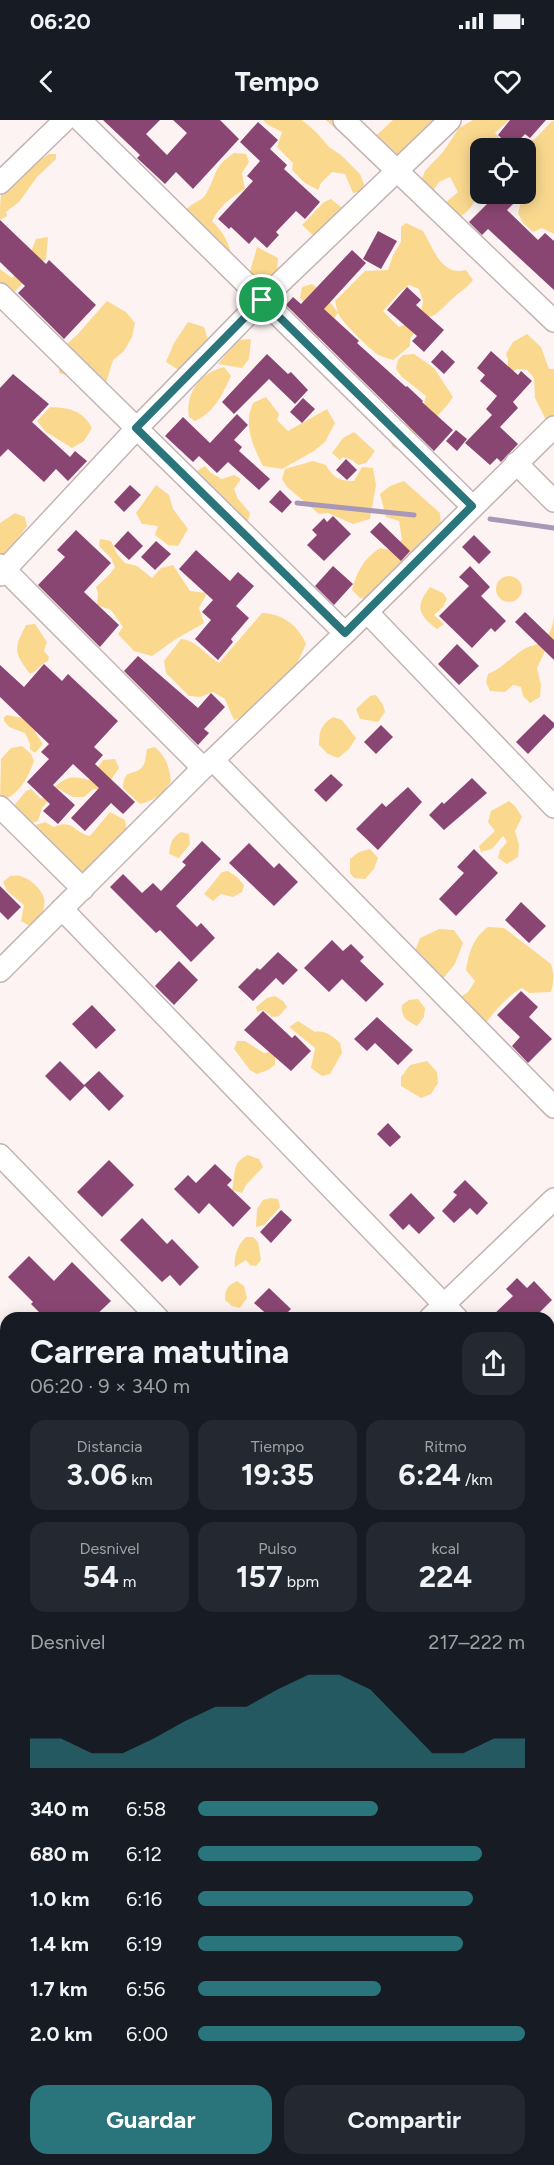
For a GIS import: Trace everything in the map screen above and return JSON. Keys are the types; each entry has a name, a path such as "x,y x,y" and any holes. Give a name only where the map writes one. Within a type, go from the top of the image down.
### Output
{"street":[{"path":"0,183 65,120"},
{"path":"80,120 472,506"},
{"path":"344,120 554,321"},
{"path":"450,120 262,300 136,428 2,570 208,764 554,1107"},
{"path":"0,294 345,633"},
{"path":"0,971 208,764 367,612 554,427"},
{"path":"516,463 554,501"},
{"path":"367,612 554,807"},
{"path":"0,807 83,889"},
{"path":"62,909 442,1312"},
{"path":"0,1155 152,1312"},
{"path":"446,1312 554,1200"}],"shaded area":[{"path":"263,120 302,120 360,174 366,190 353,193 345,174 332,172 321,183 318,190 305,183 292,170 293,163 277,147 282,132"},
{"path":"326,120 351,120 368,134 378,134 393,120 437,120 439,124 383,167 369,159"},
{"path":"473,120 509,120 495,133 499,138 470,138 470,204 474,204 460,217 447,223 443,205 458,192 450,177 439,182 432,192 417,191 425,171 443,152 459,128"},
{"path":"554,121 554,234 542,228 533,232 523,223 518,213 520,204 536,204 536,138"},
{"path":"234,153 246,154 249,162 242,173 245,189 226,203 212,221 225,238 232,260 241,268 250,272 257,247 278,258 277,274 265,288 212,261 190,241 185,229 185,212 204,197 219,167"},
{"path":"49,154 56,154 56,159 37,177 19,202 6,212 7,216 0,220 1,196 10,185"},
{"path":"331,199 341,207 338,221 316,238 302,225 324,202"},
{"path":"406,223 423,231 444,265 457,271 466,270 473,280 435,315 427,318 421,313 423,301 419,289 409,285 401,291 383,311 399,327 411,322 417,329 410,339 410,346 393,360 379,355 370,348 350,329 338,313 335,301 365,271 388,270 401,242 401,227"},
{"path":"48,237 46,259 0,307 0,269 12,278 29,257 36,239"},
{"path":"312,284 323,292 338,313 316,342 303,329 310,323 308,306 300,298 302,287"},
{"path":"107,301 126,312 135,323 132,337 124,351 113,360 105,386 59,373 59,351 77,335"},
{"path":"188,322 204,327 208,340 180,371 166,362 174,343"},
{"path":"527,334 541,347 549,369 554,369 554,415 546,420 535,398 534,378 527,370 517,369 511,373 508,371 506,354 513,342"},
{"path":"251,339 249,359 242,368 218,364 238,340"},
{"path":"414,354 434,368 453,397 442,412 404,449 396,449 389,438 424,404 426,396 402,377 396,369 398,360 403,355"},
{"path":"224,367 231,376 224,390 213,408 195,421 189,417 188,408 192,392 208,374"},
{"path":"266,397 279,414 277,420 288,431 327,409 335,423 325,442 282,469 263,466 253,443 249,419 253,403"},
{"path":"50,407 69,409 84,417 92,428 84,441 72,448 46,432 37,421"},
{"path":"354,432 375,451 366,463 358,465 343,457 340,460 332,453 343,438"},
{"path":"313,461 326,465 337,478 349,481 354,481 362,467 373,468 376,485 370,519 353,524 328,513 319,514 287,487 282,479 285,469"},
{"path":"205,466 211,473 222,479 234,475 241,479 234,489 238,499 250,513 247,526 237,533 222,529 217,517 222,501 218,492 204,493 193,499 185,492 195,472"},
{"path":"404,481 440,513 441,526 371,600 360,598 352,590 358,572 365,561 380,548 390,550 402,540 399,521 386,517 380,494 390,486"},
{"path":"156,485 169,495 173,509 188,529 178,546 168,545 155,535 158,526 142,524 136,513"},
{"path":"15,513 25,517 27,526 0,559 0,523"},
{"path":"100,539 111,541 117,554 125,563 137,566 152,578 161,568 173,565 190,591 207,593 199,608 204,623 152,656 134,651 118,634 123,627 111,610 97,605 96,587 115,567 111,558 99,546"},
{"path":"509,576 518,580 522,589 518,598 509,602 500,598 496,589 500,580"},
{"path":"430,587 443,593 447,599 443,607 434,615 444,624 437,629 422,615 421,610 422,600"},
{"path":"262,613 283,618 289,622 299,631 306,644 286,688 253,714 234,720 225,699 213,692 200,697 189,696 166,673 164,661 181,639 196,645 219,663"},
{"path":"554,617 554,639 547,647 537,668 541,685 540,697 530,703 523,696 521,687 513,685 505,692 490,691 486,682 488,674 524,649 543,641 550,631"},
{"path":"35,624 47,642 44,651 49,657 48,661 30,674 18,655 17,646 26,625"},
{"path":"376,695 385,712 378,722 360,719 356,709 370,696"},
{"path":"7,715 44,722 35,732 43,744 35,753 30,749 25,733 9,727 4,721"},
{"path":"333,717 342,720 356,738 349,749 338,758 328,754 319,745 322,729"},
{"path":"22,746 31,754 34,761 32,767 17,791 0,801 1,759 11,748"},
{"path":"155,747 166,762 171,781 158,796 140,804 123,788 124,781 128,774 141,768 145,762 147,749"},
{"path":"115,759 119,768 105,789 93,789 84,797 73,797 55,787 70,778 89,780 103,760"},
{"path":"31,789 41,799 47,794 53,796 42,808 38,821 29,824 13,807 26,791"},
{"path":"509,801 522,817 515,831 519,845 518,857 507,864 498,858 500,850 507,842 503,836 492,849 481,852 479,846 495,831 488,822 491,811"},
{"path":"110,812 125,820 127,831 90,870 65,885 52,875 45,860 24,846 22,837 29,827 45,822 54,827 65,824 90,836"},
{"path":"181,832 189,834 190,844 179,858 169,854 172,841"},
{"path":"370,849 378,858 374,869 365,879 354,878 350,873 350,859 359,852"},
{"path":"228,871 244,885 242,892 233,897 221,894 213,901 204,894 222,872"},
{"path":"10,876 19,876 29,880 44,897 42,912 30,926 21,921 24,905 7,891 3,882"},
{"path":"488,927 504,928 551,964 553,981 551,992 529,993 522,988 510,996 479,1032 459,998 468,992 475,981 466,970 469,957 475,941"},
{"path":"439,929 454,930 463,943 455,964 441,981 410,964 420,938"},
{"path":"275,996 287,1007 279,1016 273,1017 263,1010 257,1012 256,1007 267,998"},
{"path":"418,999 425,1008 424,1017 417,1026 405,1018 402,1005 409,1000"},
{"path":"298,1021 315,1032 328,1034 340,1043 342,1053 330,1074 322,1076 311,1068 315,1048 289,1027"},
{"path":"237,1041 245,1041 264,1053 275,1051 275,1065 257,1074 250,1070 234,1049"},
{"path":"427,1061 437,1072 438,1083 431,1094 421,1098 401,1086 401,1077 410,1065"},
{"path":"248,1155 259,1159 263,1167 246,1185 242,1193 232,1190 237,1165"},
{"path":"278,1199 280,1207 264,1225 256,1227 257,1209 263,1200"},
{"path":"246,1237 253,1237 258,1242 261,1260 256,1266 250,1265 246,1260 235,1267 237,1251"},
{"path":"237,1281 244,1286 247,1298 240,1308 232,1306 225,1300 227,1288"}],"building":[{"path":"103,120 160,120 146,134 167,155 187,133 173,120 220,120 239,139 193,189 176,172 165,184 137,158 140,155"},
{"path":"510,120 546,120 530,138 525,134 521,138 501,138 498,135"},
{"path":"258,122 278,140 270,149 287,165 284,169 320,202 305,219 296,211 276,232 279,235 267,248 255,237 249,244 231,227 229,229 218,219 253,181 247,176 260,161 240,142"},
{"path":"487,204 513,204 507,210 538,240 545,233 554,241 554,290 488,229 482,235 469,222"},
{"path":"0,220 46,264 49,260 96,305 64,339 18,293 25,286 0,262"},
{"path":"378,231 397,241 381,269 363,259"},
{"path":"352,250 366,263 324,309 359,341 357,343 453,430 434,451 286,305 293,297 301,304"},
{"path":"407,287 421,300 416,305 444,330 424,352 412,341 417,336 387,310"},
{"path":"442,350 455,362 444,374 431,362"},
{"path":"491,351 518,375 521,371 532,381 513,402 518,408 500,427 518,444 501,462 497,458 490,465 465,443 492,415 486,409 497,396 480,381 485,375 477,368"},
{"path":"267,354 288,374 291,372 308,390 295,404 269,379 234,414 222,402"},
{"path":"13,374 49,404 32,422 70,457 75,451 87,461 68,481 56,469 44,482 8,449 0,457 0,388"},
{"path":"303,398 315,409 302,423 290,412"},
{"path":"237,414 248,425 234,440 242,447 239,451 270,479 259,490 228,462 217,473 199,456 193,462 165,436 183,417 210,443"},
{"path":"456,430 467,439 457,451 446,441"},
{"path":"346,459 357,470 347,480 336,470"},
{"path":"130,485 141,495 124,512 114,502"},
{"path":"280,490 292,502 282,513 269,502"},
{"path":"333,516 351,534 324,561 307,545 317,535 312,530 324,518 327,522"},
{"path":"380,522 410,551 401,561 370,532"},
{"path":"76,530 111,563 84,592 119,625 100,647 38,585 65,557 57,550"},
{"path":"128,531 143,546 129,560 114,546"},
{"path":"474,535 491,552 479,564 462,547"},
{"path":"156,541 171,554 155,570 141,557"},
{"path":"196,550 230,581 238,572 254,586 236,606 249,618 231,639 233,642 218,660 195,639 211,620 202,612 213,600 179,569"},
{"path":"333,566 353,584 334,605 315,586"},
{"path":"470,566 490,587 481,596 506,621 495,632 491,628 472,648 439,616 469,586 459,577"},
{"path":"525,612 554,640 554,660 515,622"},
{"path":"457,644 479,666 459,685 438,664"},
{"path":"138,656 198,708 211,693 225,707 204,729 209,733 198,745 124,671"},
{"path":"44,664 62,681 68,674 118,721 94,747 103,755 95,764 135,802 123,814 111,803 85,831 71,818 99,788 73,764 53,785 75,805 58,824 43,811 50,804 27,782 49,759 41,752 49,744 0,697 0,665 24,687"},
{"path":"544,714 554,723 554,727 528,754 516,742"},
{"path":"381,725 393,737 376,754 364,742"},
{"path":"331,774 343,785 326,802 314,790"},
{"path":"472,778 487,793 444,830 429,815"},
{"path":"408,787 422,802 378,850 356,829 382,803 386,807"},
{"path":"202,841 221,859 176,906 197,927 201,923 215,938 191,962 160,930 156,933 110,887 123,874 142,893 153,883 161,891 186,865 182,862"},
{"path":"249,843 274,868 279,863 298,882 274,906 229,863"},
{"path":"474,849 498,873 456,916 439,899 464,873 457,867"},
{"path":"0,886 21,907 8,920 0,912"},
{"path":"521,902 546,926 529,943 505,920"},
{"path":"332,940 343,951 351,944 364,957 360,961 384,984 366,1002 342,979 329,992 304,968"},
{"path":"278,952 298,970 283,985 276,978 253,1001 238,987"},
{"path":"179,961 198,980 174,1005 155,986"},
{"path":"521,991 538,1007 529,1017 552,1039 528,1063 512,1046 520,1037 497,1015"},
{"path":"92,1005 116,1030 96,1049 72,1024"},
{"path":"263,1011 292,1038 295,1035 311,1051 291,1071 244,1030"},
{"path":"377,1017 413,1050 398,1065 375,1043 367,1051 354,1039"},
{"path":"60,1061 84,1085 99,1071 124,1096 109,1111 85,1086 70,1101 45,1076"},
{"path":"388,1123 401,1137 390,1147 377,1134"},
{"path":"109,1160 134,1185 102,1217 77,1192"},
{"path":"215,1164 232,1180 227,1185 251,1208 233,1227 209,1203 199,1214 174,1189 188,1175 196,1183"},
{"path":"465,1180 488,1203 477,1215 470,1208 454,1223 442,1211 457,1195 453,1192"},
{"path":"411,1193 435,1218 419,1234 409,1224 403,1230 389,1215"},
{"path":"281,1210 292,1220 271,1243 260,1232"},
{"path":"142,1218 167,1244 172,1239 199,1267 180,1286 170,1275 162,1282 120,1240"},
{"path":"29,1256 54,1281 72,1262 111,1301 99,1312 39,1312 31,1304 33,1302 8,1277"},
{"path":"517,1278 527,1288 534,1281 552,1300 540,1312 496,1312 513,1296 506,1289"},
{"path":"269,1288 291,1309 288,1312 264,1312 254,1303"}],"waterway":[{"path":"297,503 414,515"},
{"path":"490,519 554,528"}],"route":[{"path":"262,300 472,506 345,633 136,428 262,300"}]}
